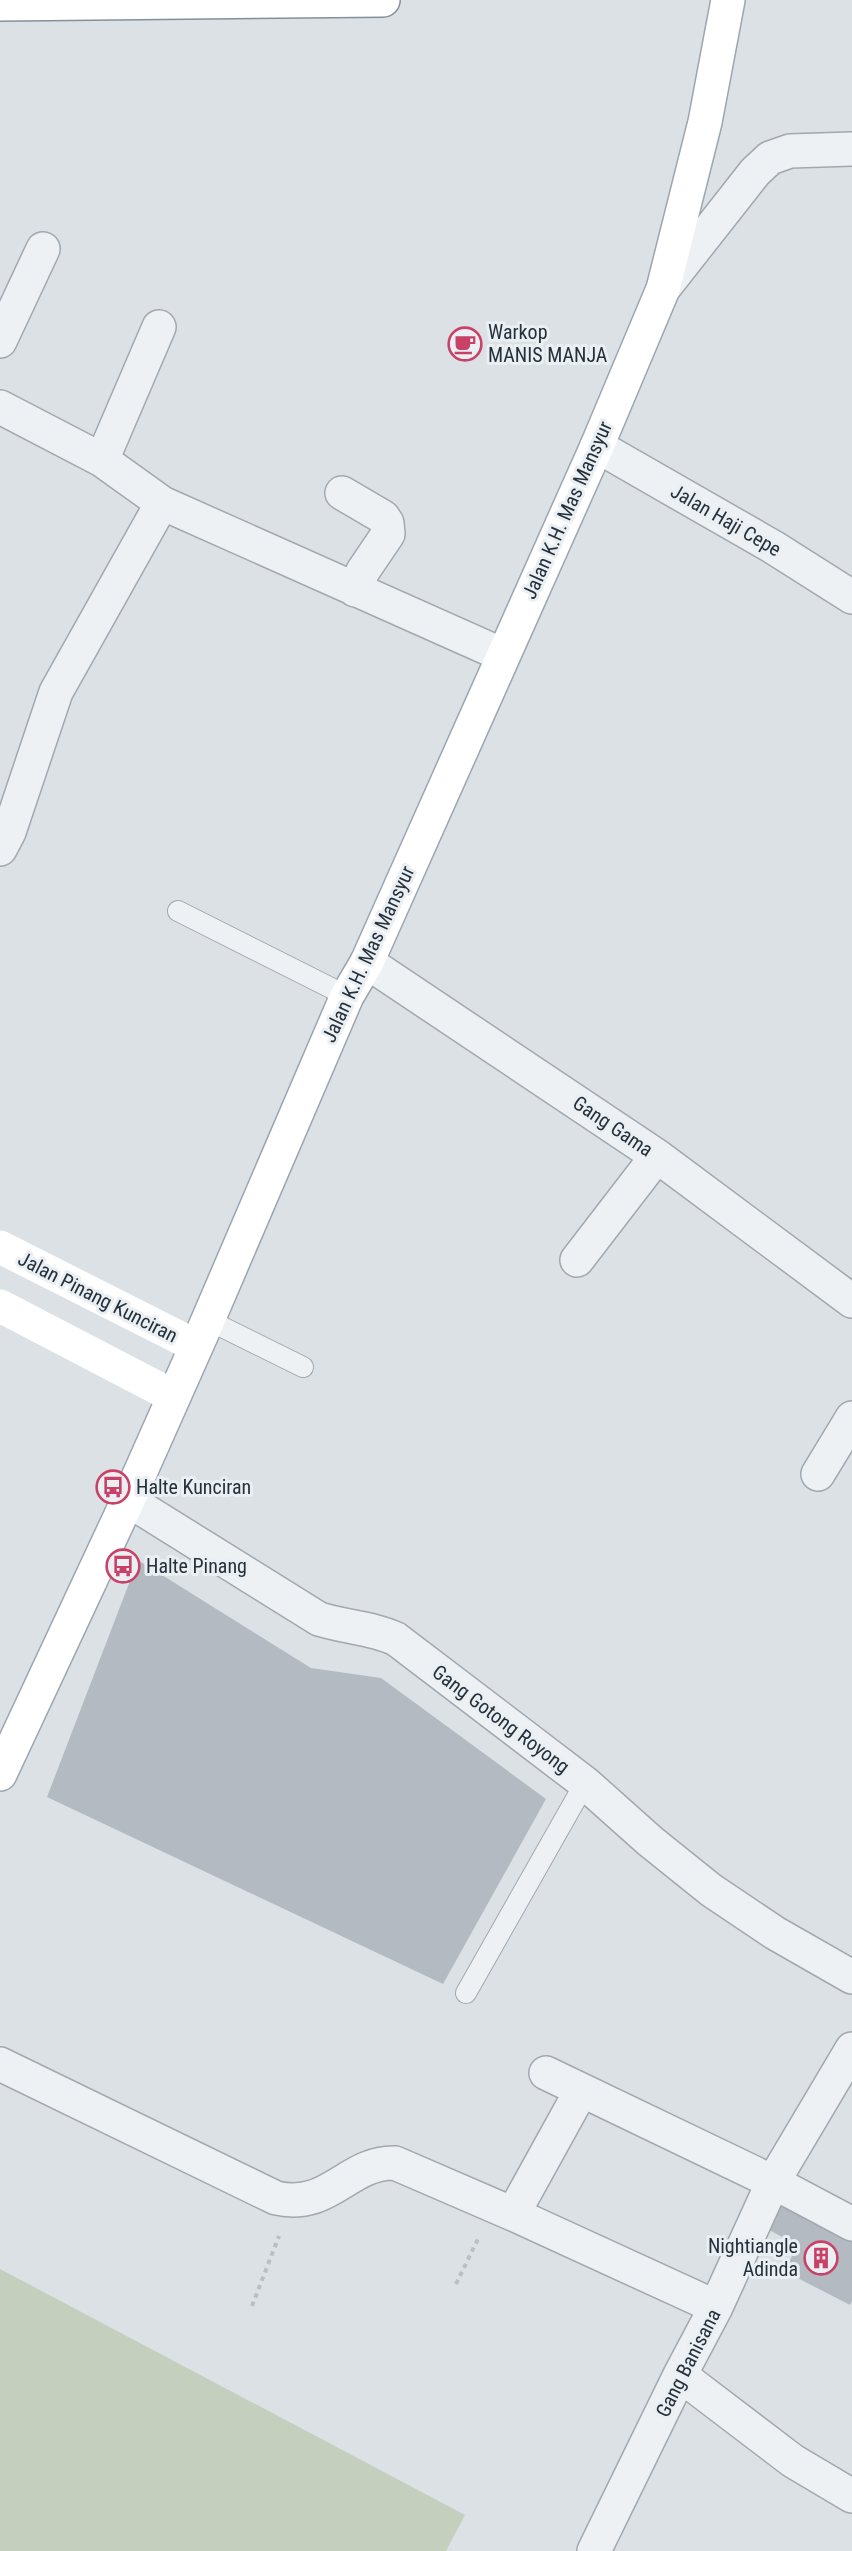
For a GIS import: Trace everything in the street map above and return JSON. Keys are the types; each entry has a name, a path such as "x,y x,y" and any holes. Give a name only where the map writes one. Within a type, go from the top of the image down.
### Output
{"main road":[{"path":"0,4 383,0"},
{"name":"Jalan K.H. Mas Mansyur","path":"4,1755 128,1500 347,996 366,962 597,446 663,289 705,122 728,0"},
{"name":"Jalan Pinang Kunciran","path":"0,1247 202,1333"},
{"path":"0,1306 173,1396"}],"street":[{"path":"663,289 755,172 770,158 790,151 852,149"},
{"path":"0,341 44,249"},
{"path":"102,460 159,327"},
{"path":"0,407 102,460 162,503 502,655"},
{"name":"Jalan Haji Cepe","path":"597,446 773,547 852,597"},
{"path":"342,492 383,517 387,523 388,534 363,571 356,590"},
{"path":"0,849 9,832 56,692 162,503"},
{"name":"Gang Gama","path":"366,962 657,1156 852,1301"},
{"path":"577,1260 657,1156"},
{"path":"818,1474 852,1418"},
{"name":"Gang Gotong Royong","path":"128,1500 319,1619 343,1627 387,1635 396,1640 585,1783 650,1841 711,1890 775,1933 852,1977"},
{"name":"Gang Banisana","path":"594,2551 716,2307 773,2182 852,2049"},
{"path":"0,2064 276,2198 292,2201 320,2196 380,2163 395,2163 716,2307"},
{"path":"546,2073 773,2182 852,2224"},
{"path":"504,2210 581,2091"},
{"path":"680,2375 793,2461 852,2496"}],"lane":[{"path":"178,911 347,996"},
{"path":"202,1333 303,1367"},
{"path":"466,1993 585,1783"}],"path":[{"path":"252,2306 292,2201"},
{"path":"456,2284 504,2210"}],"green space":[{"path":"0,2269 465,2515 446,2551 0,2551"}],"building":[{"path":"138,1560 311,1668 381,1678 546,1799 443,1984 47,1797"},
{"name":"Nightiangle Adinda","path":"781,2200 852,2237 852,2301 850,2305 784,2271 798,2245 765,2228"}],"place":[{"name":"Warkop MANIS MANJA","path":"465,344"},
{"name":"Halte Kunciran","path":"113,1487"},
{"name":"Halte Pinang","path":"123,1566"},
{"name":"Nightiangle Adinda","path":"821,2258"}]}
